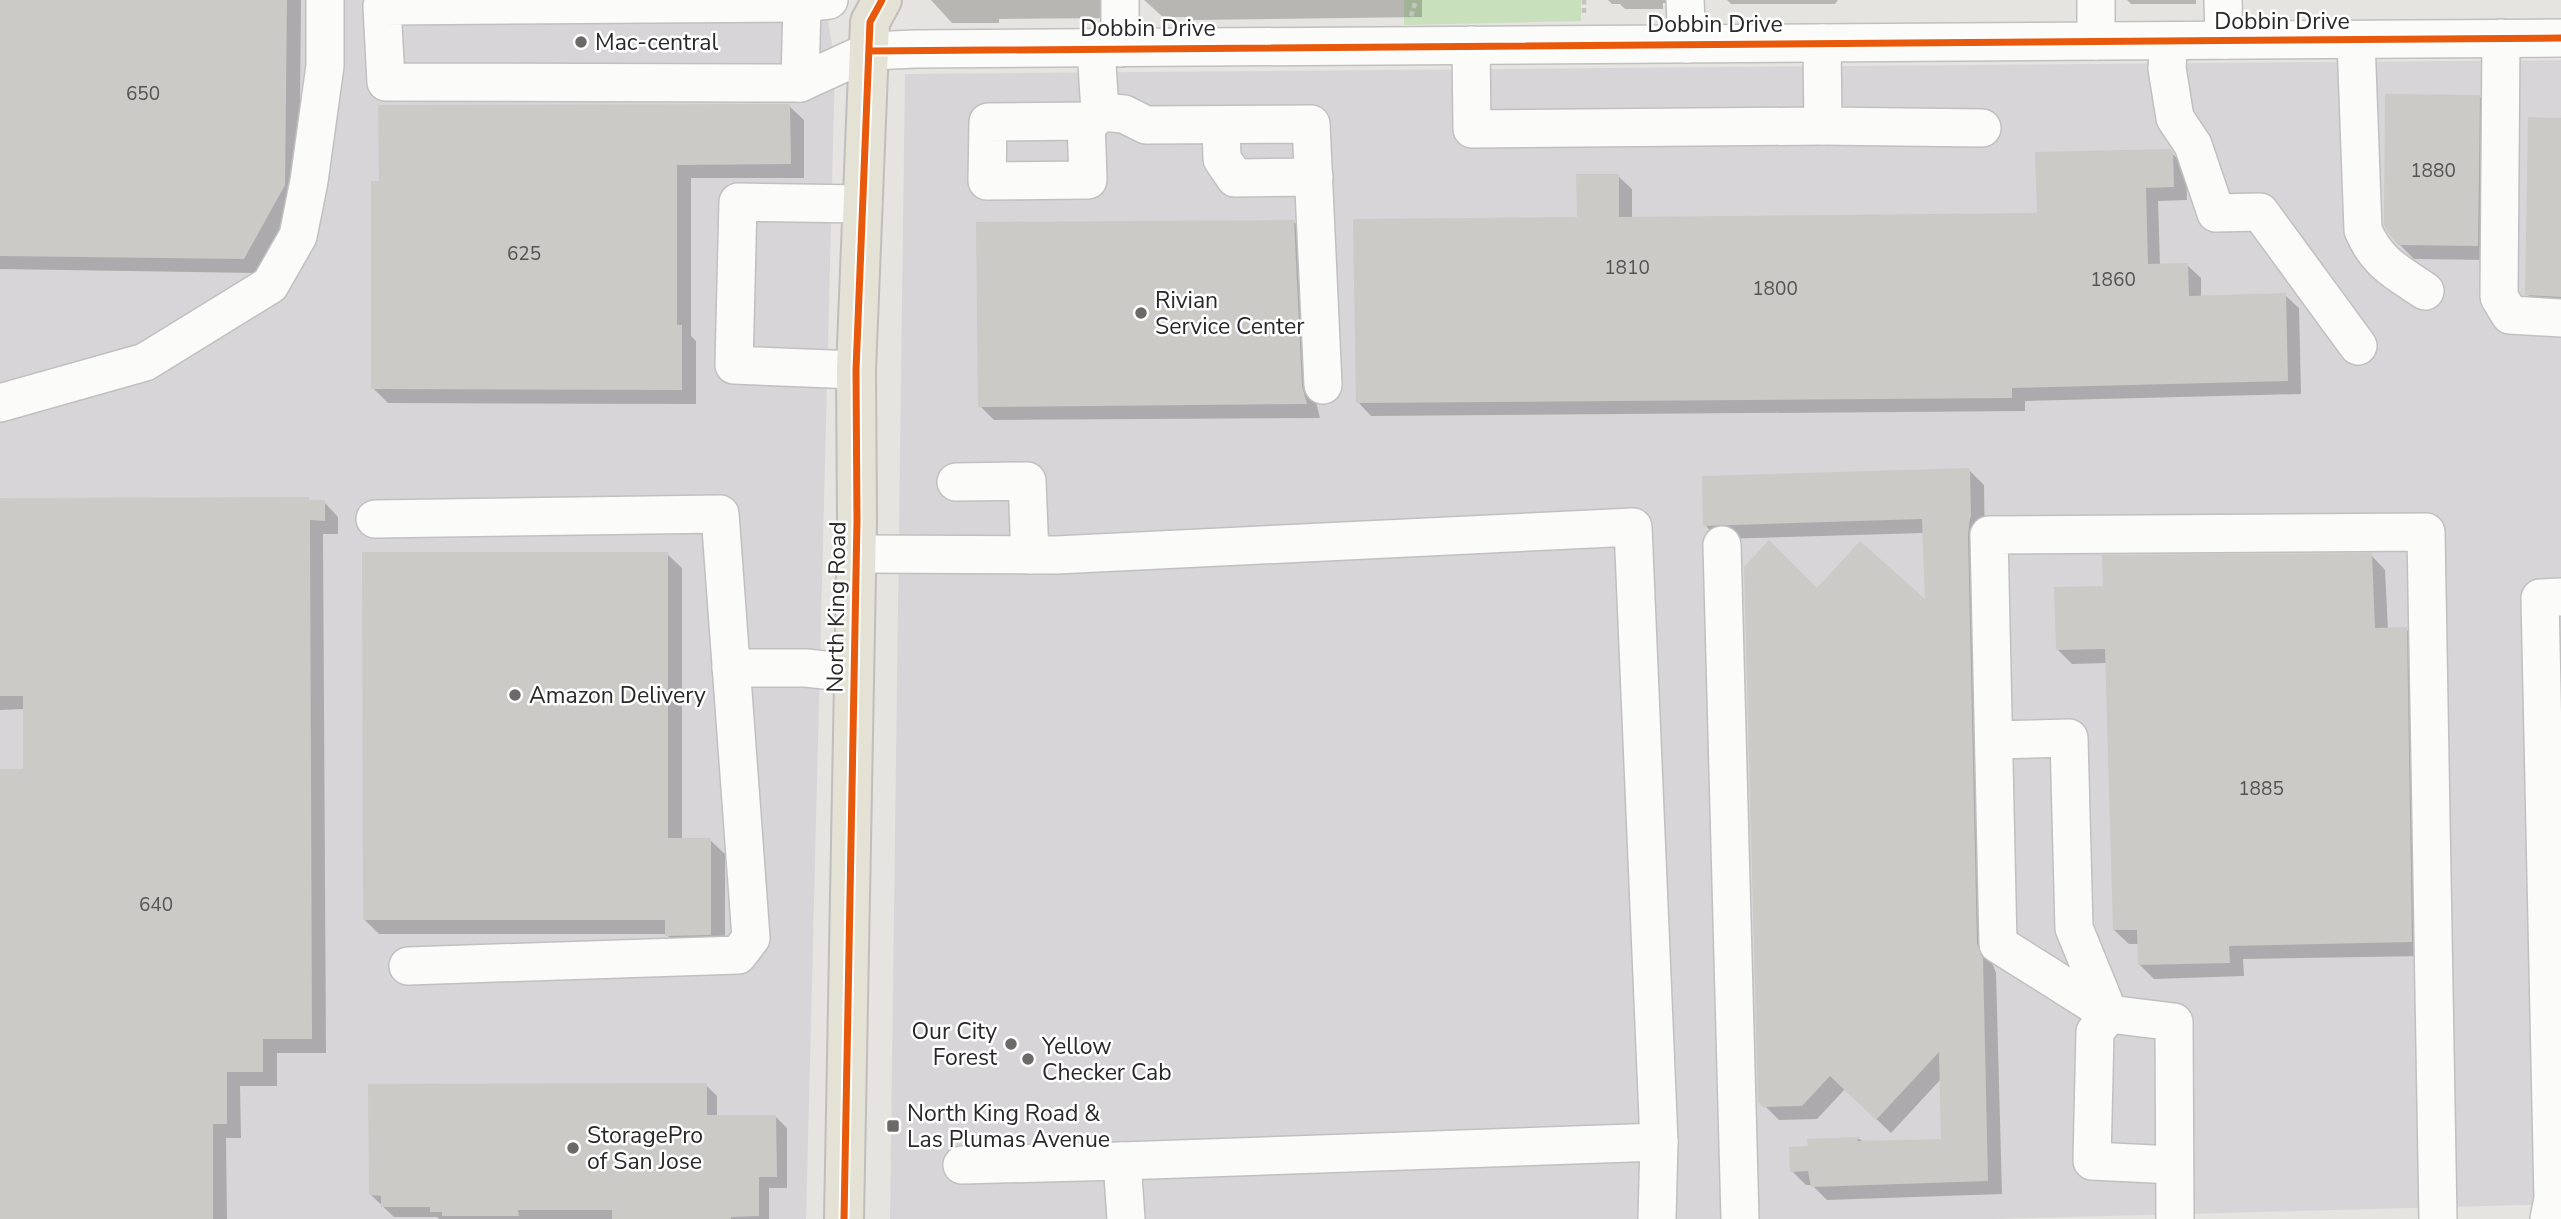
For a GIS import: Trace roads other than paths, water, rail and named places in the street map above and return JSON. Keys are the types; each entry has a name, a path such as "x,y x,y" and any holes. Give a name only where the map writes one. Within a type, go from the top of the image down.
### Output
{"main road":[{"name":"North King Road","path":"844,1219 852,874 856,370 869,18"}],"street":[{"path":"0,402 145,362 270,285 298,236 309,181 324,66 325,0"},
{"path":"1120,0 1093,117 1124,114 1146,125 1311,124 1323,385"},
{"path":"1685,0 1686,44"},
{"path":"2096,0 2096,41"},
{"path":"2223,0 2224,40"},
{"path":"800,83 815,2 382,6 386,82 800,83 869,18"},
{"name":"Dobbin Drive","path":"869,18 1108,48 2561,38"},
{"path":"2501,38 2499,297 2510,315 2561,318"},
{"path":"2356,40 2363,230 2371,249 2383,263 2425,291"},
{"path":"2169,41 2167,68 2175,118 2193,145 2216,213 2260,212 2358,346"},
{"path":"1822,43 1823,125"},
{"path":"1471,45 1472,129 1823,125 1982,128"},
{"path":"1221,126 1222,159 1235,178 1314,177"},
{"path":"856,370 734,365 738,202 863,204"},
{"path":"957,482 1027,481 1030,555"},
{"path":"375,519 720,514 751,937 738,955 408,966"},
{"path":"856,554 1030,555 1633,527 1659,1142 1657,1219"},
{"path":"2175,1219 2174,1022 2109,1014 1998,944 1989,535 2426,532 2438,1219"},
{"path":"1722,545 1740,1219"},
{"path":"2549,1219 2553,1199 2555,953 2540,598 2561,597"},
{"path":"731,668 806,668 853,673"},
{"path":"1994,740 2069,738 2074,928 2109,1014"},
{"path":"2109,1014 2095,1032 2092,1161 2174,1159"},
{"path":"962,1166 1659,1142"},
{"path":"1122,1161 1126,1219"}],"place":[{"name":"Mac-central","path":"581,42"},
{"name":"Rivian Service Center","path":"1141,313"},
{"name":"Amazon Delivery","path":"515,695"},
{"name":"Our City Forest","path":"1011,1044"},
{"name":"Yellow Checker Cab","path":"1028,1059"},
{"name":"North King Road & Las Plumas Avenue","path":"893,1126"},
{"name":"StoragePro of San Jose","path":"573,1148"}]}
